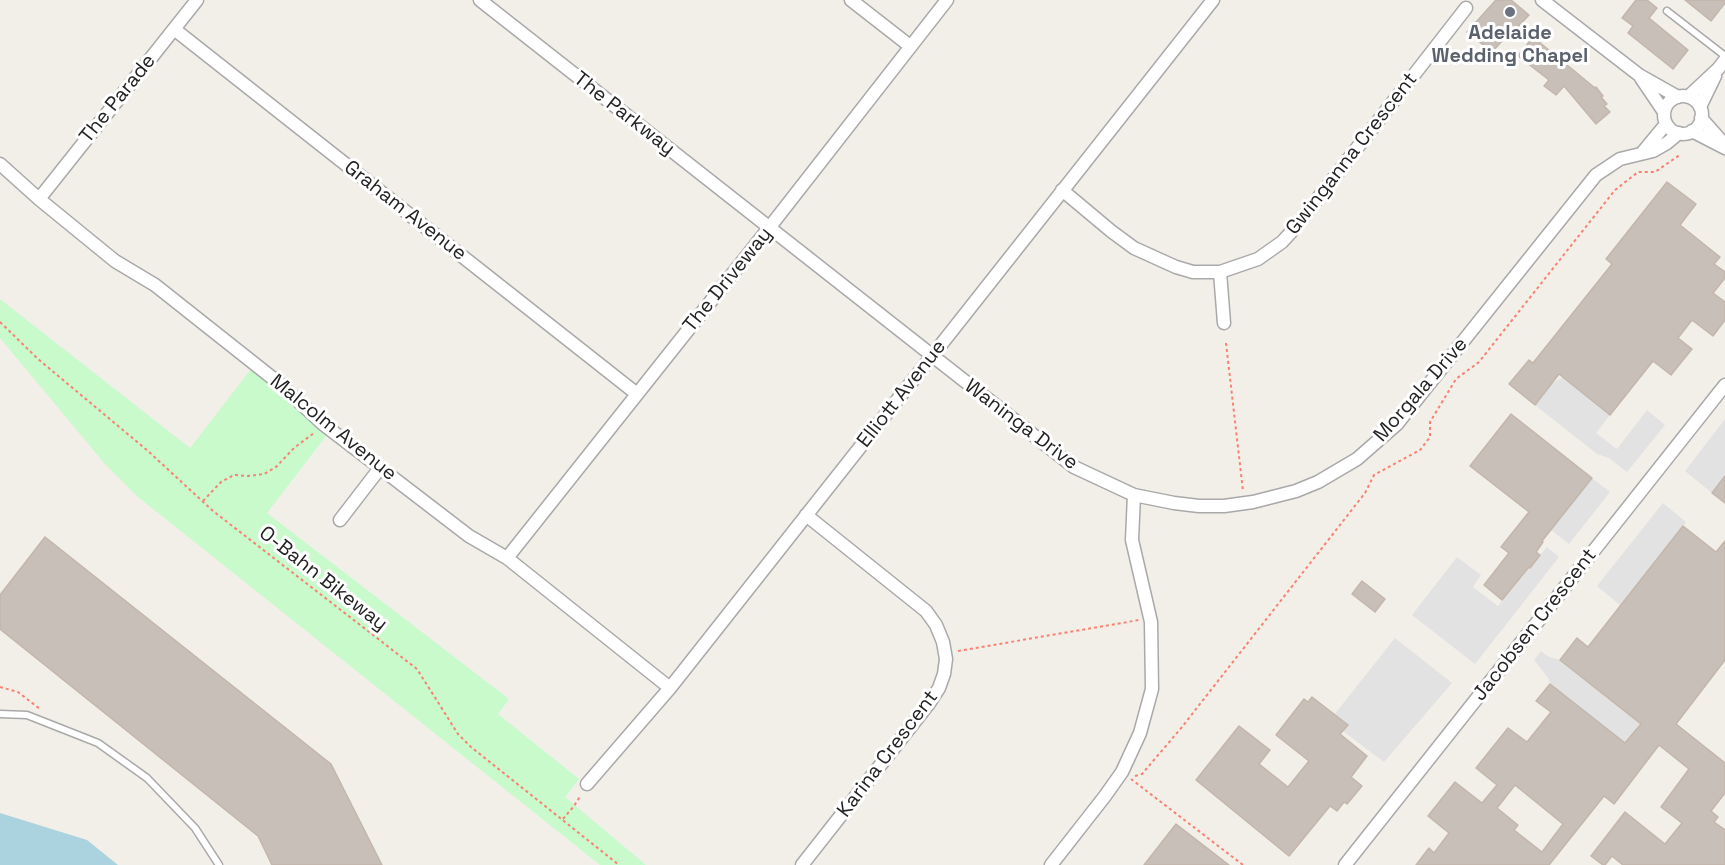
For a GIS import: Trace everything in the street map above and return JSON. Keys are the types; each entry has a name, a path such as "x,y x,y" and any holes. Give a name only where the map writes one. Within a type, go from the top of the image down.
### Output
{"street":[{"name":"The Parade","path":"39,198 197,0"},
{"name":"The Parkway","path":"480,0 769,228"},
{"path":"852,0 910,46"},
{"name":"The Driveway","path":"507,558 947,0"},
{"name":"Elliott Avenue","path":"587,784 670,688 1213,0"},
{"path":"1542,0 1639,75 1696,102 1701,113 1725,146"},
{"name":"Gwinganna Crescent","path":"1062,190 1134,248 1176,267 1193,272 1220,272 1258,259 1282,242 1294,230 1466,8"},
{"name":"Graham Avenue","path":"174,29 637,394"},
{"path":"1641,154 1665,118 1667,104 1683,97 1723,61"},
{"path":"1686,132 1697,127 1723,61"},
{"path":"1639,75 1670,129 1686,132 1725,146"},
{"name":"Morgala Drive","path":"1134,495 1199,506 1224,506 1253,502 1296,491 1318,482 1357,459 1397,424 1596,175 1620,159 1653,151 1686,132"},
{"name":"Malcolm Avenue","path":"0,164 116,261 155,285 280,384 323,424 469,536 507,558 670,688"},
{"name":"Waninga Drive","path":"769,228 1074,467 1134,495"},
{"path":"1220,272 1224,324"},
{"name":"Jacobsen Crescent","path":"1345,865 1725,384"},
{"path":"340,520 380,468"},
{"path":"1051,865 1122,772 1140,733 1152,689 1150,618 1132,540 1134,495"},
{"name":"Karina Crescent","path":"802,865 930,702 945,674 943,642 936,625 926,611 806,516"}],"lane":[{"path":"1667,11 1723,61"},
{"path":"0,714 27,715 98,743 147,778 195,828 219,865"}],"path":[{"path":"1243,865 1129,778 1142,774 1182,727 1365,493 1374,475 1420,450 1430,436 1430,422 1456,379 1479,362 1615,190 1638,172 1655,172 1681,154"},
{"name":"O-Bahn Bikeway","path":"0,322 38,359 148,451 213,512 417,669 458,734 471,747 619,865"},
{"path":"1226,343 1243,491"},
{"path":"202,501 221,482 234,475 264,474 276,467 294,448 323,424"},
{"path":"945,653 1150,618"},
{"path":"563,819 587,784"}],"green space":[{"path":"0,299 190,448 251,369 326,436 267,513 509,699 498,714 579,779 565,797 646,865 600,865 138,497 105,464 0,338"}],"shaded area":[{"path":"1563,377 1610,415 1596,433 1617,449 1647,410 1665,425 1627,472 1609,458 1597,454 1535,405 1551,384"},
{"path":"1725,419 1725,476 1712,493 1685,471"},
{"path":"1592,478 1610,492 1569,544 1551,530"},
{"path":"1663,503 1686,522 1620,605 1597,586"},
{"path":"1547,547 1559,557 1475,664 1412,615 1457,557 1481,575 1473,587 1498,606"},
{"path":"1395,638 1452,683 1384,762 1343,731 1347,725 1334,715"},
{"path":"1541,651 1549,657 1560,660 1641,724 1625,744 1550,684 1549,679 1534,660"}],"water":[{"path":"0,813 87,840 118,865 0,865"}],"building":[{"path":"1511,0 1529,15 1492,52 1467,32 1495,1"},
{"path":"1636,0 1647,0 1657,8 1649,18 1688,50 1673,69 1628,33 1633,26 1622,18"},
{"path":"1685,0 1725,0 1725,3 1711,21"},
{"path":"1533,37 1596,87 1607,104 1604,106 1610,112 1596,124 1564,86 1556,95 1544,86 1549,80 1518,56"},
{"path":"1667,182 1696,204 1680,225 1720,257 1714,264 1725,272 1725,278 1713,293 1725,302 1725,320 1713,336 1692,320 1678,338 1692,349 1671,375 1653,361 1610,415 1559,374 1535,405 1509,384 1529,360 1533,363 1612,264 1606,259"},
{"path":"1511,414 1592,478 1542,541 1536,552 1540,555 1502,600 1484,585 1509,553 1501,547 1529,512 1470,466"},
{"path":"1725,476 1725,503 1712,493"},
{"path":"1683,526 1716,552 1725,541 1725,660 1676,724 1725,763 1725,793 1711,811 1718,817 1714,822 1725,830 1725,865 1623,865 1612,856 1603,865 1591,856 1625,812 1665,844 1682,823 1661,807 1689,769 1659,745 1614,804 1604,796 1549,865 1416,865 1429,848 1434,853 1449,833 1428,816 1455,782 1482,803 1497,785 1476,768 1508,728 1527,742 1551,712 1536,701 1550,684 1625,743 1641,724 1560,660 1577,638 1588,647","holes":["1515,785 1563,824 1542,852 1514,830 1518,825 1497,808"]},
{"path":"45,537 331,764 382,865 272,865 258,836 0,629 0,595"},
{"path":"1362,581 1385,599 1375,612 1352,594"},
{"path":"1312,697 1348,725 1340,734 1367,756 1351,777 1362,786 1347,804 1344,802 1337,811 1330,806 1289,856 1196,780 1239,726 1270,750 1259,764 1288,787 1309,761 1276,735 1304,699 1308,702"},
{"path":"1176,824 1229,865 1144,865"}],"place":[{"name":"Adelaide Wedding Chapel","path":"1510,12"}]}
